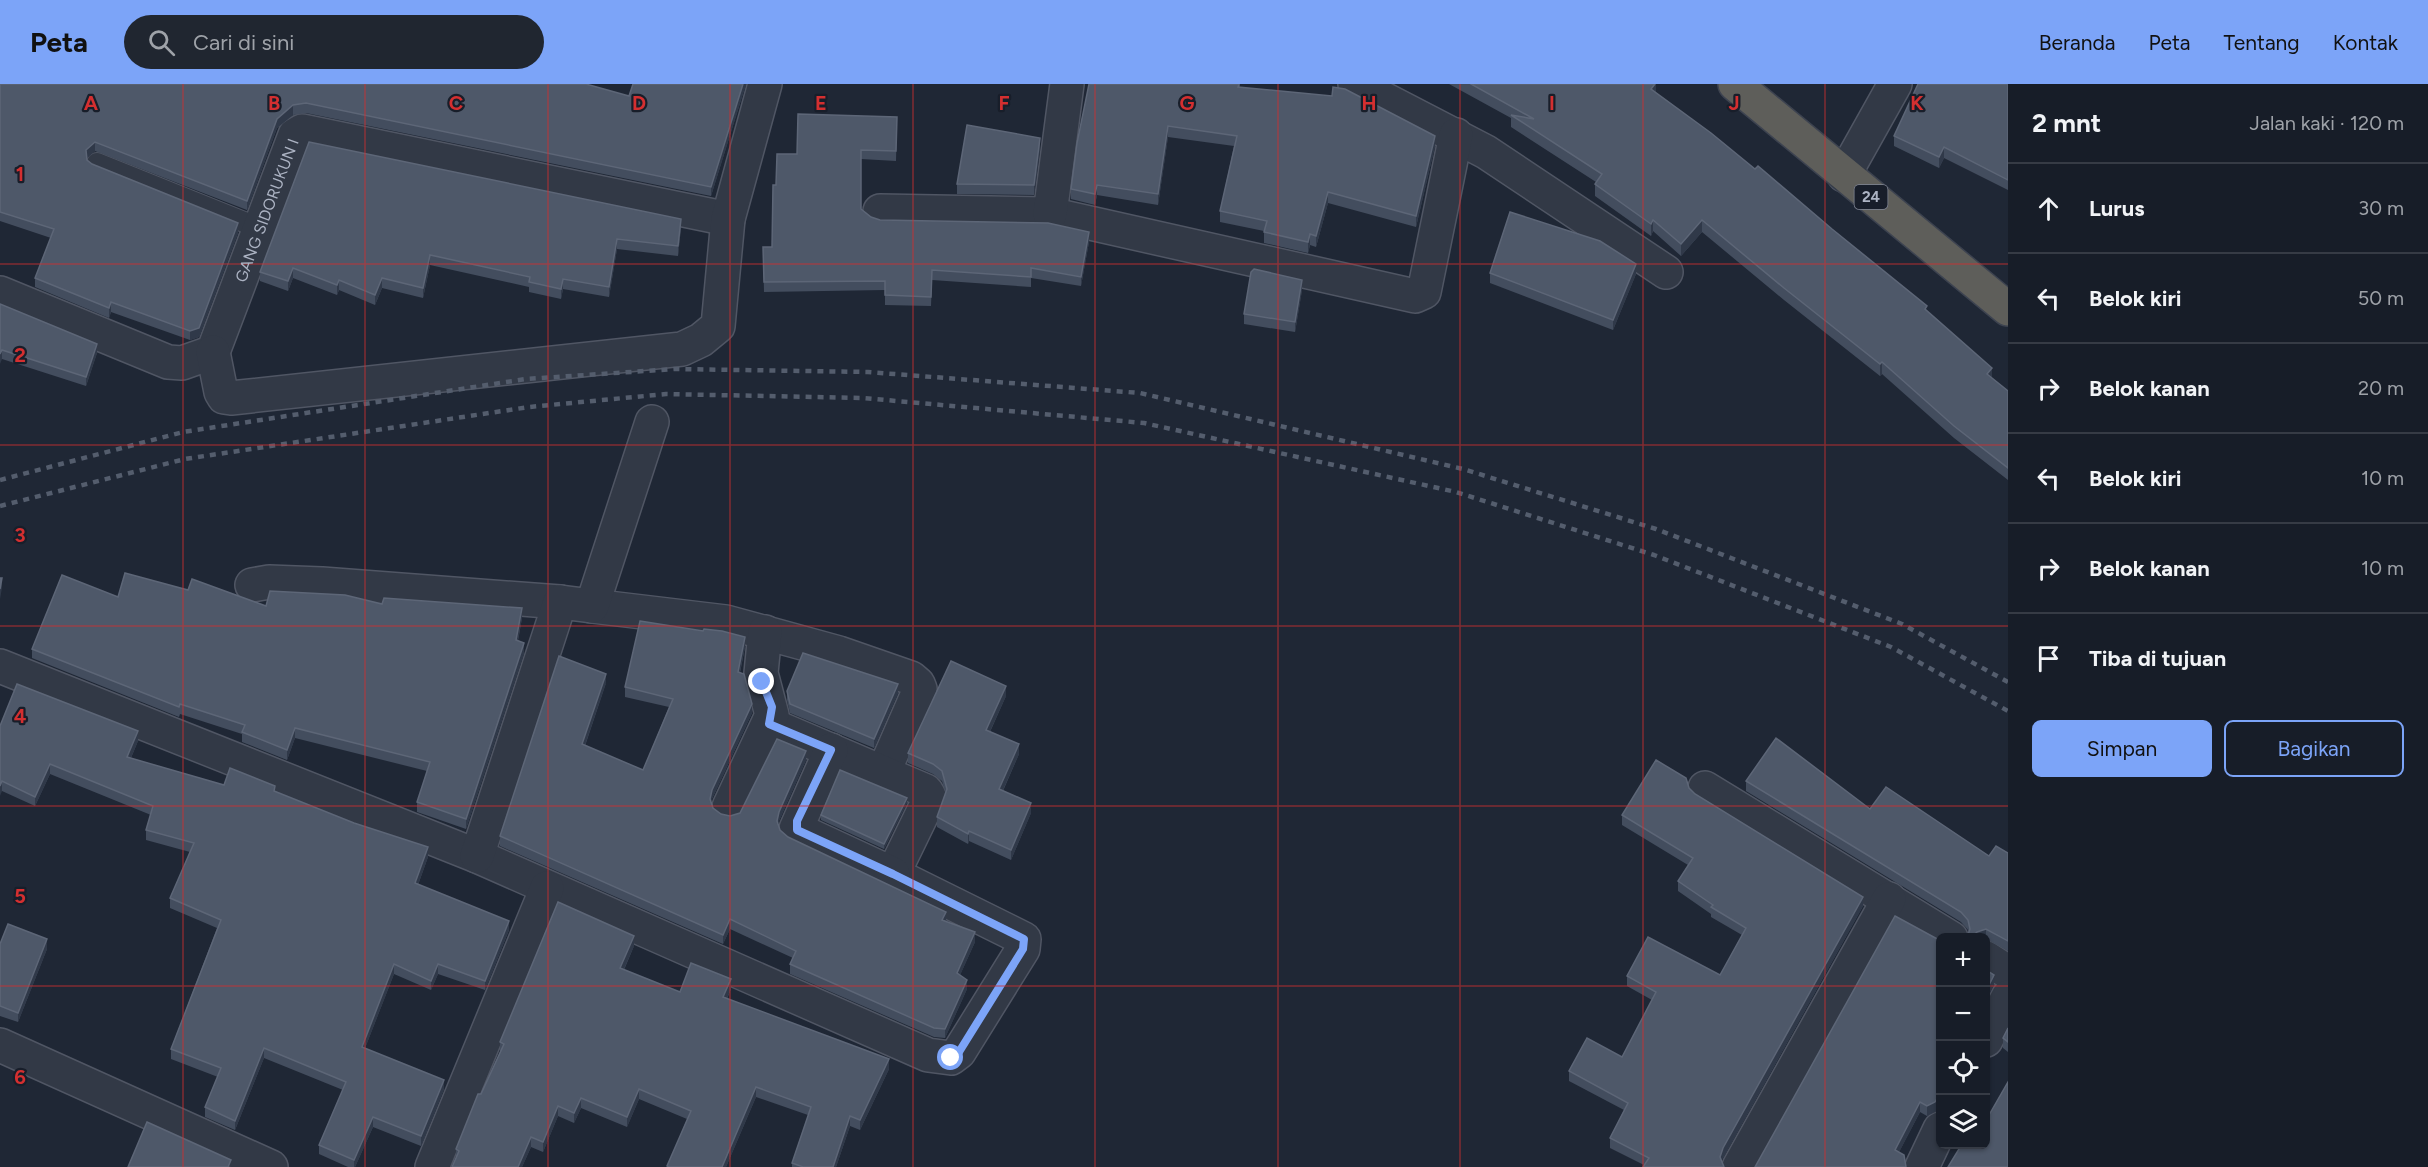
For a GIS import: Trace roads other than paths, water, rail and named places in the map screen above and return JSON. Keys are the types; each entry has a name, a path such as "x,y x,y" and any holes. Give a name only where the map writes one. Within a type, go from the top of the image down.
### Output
{"highway":[{"name":"24","path":"1735,84 2008,309"}],"street":[{"path":"0,293 168,362 182,363 213,352 221,392 224,397 231,398 682,349 701,340 718,326 728,219 765,84"},
{"path":"1050,214 1067,84"},
{"path":"1355,84 1456,135 1571,206 1666,272"},
{"path":"1844,175 1895,84"},
{"name":"GANG SIDORUKUN I","path":"213,352 295,135 302,131 728,219"},
{"path":"880,211 1050,214 1419,296 1424,292 1456,135"},
{"path":"592,606 652,422"},
{"path":"252,585 269,582 322,584 560,602 726,622 765,632 860,660 911,678 918,684 917,697 884,771"},
{"path":"477,856 560,602"},
{"path":"729,807 769,724 772,707 761,673 765,632"},
{"path":"0,666 477,856 928,1055 951,1058 959,1052 1017,959 1024,947 1024,939 893,874 795,829 831,750"},
{"path":"769,724 884,771 926,791 929,796 893,874"},
{"path":"1705,788 1944,933"},
{"path":"432,1167 547,888"},
{"path":"1739,1167 1889,899"},
{"path":"1990,961 2008,972"},
{"path":"1990,1032 2008,997"},
{"path":"0,1045 271,1167"},
{"path":"1922,1167 1936,1139"}],"lane":[{"path":"97,164 259,228"}],"railway":[{"path":"0,480 183,432 526,379 675,369 868,372 1140,393 1463,469 1656,529 1902,624 2008,682"},
{"path":"0,506 185,459 529,407 666,394 863,398 1144,423 1456,492 1654,555 1891,647 2008,711"}]}
